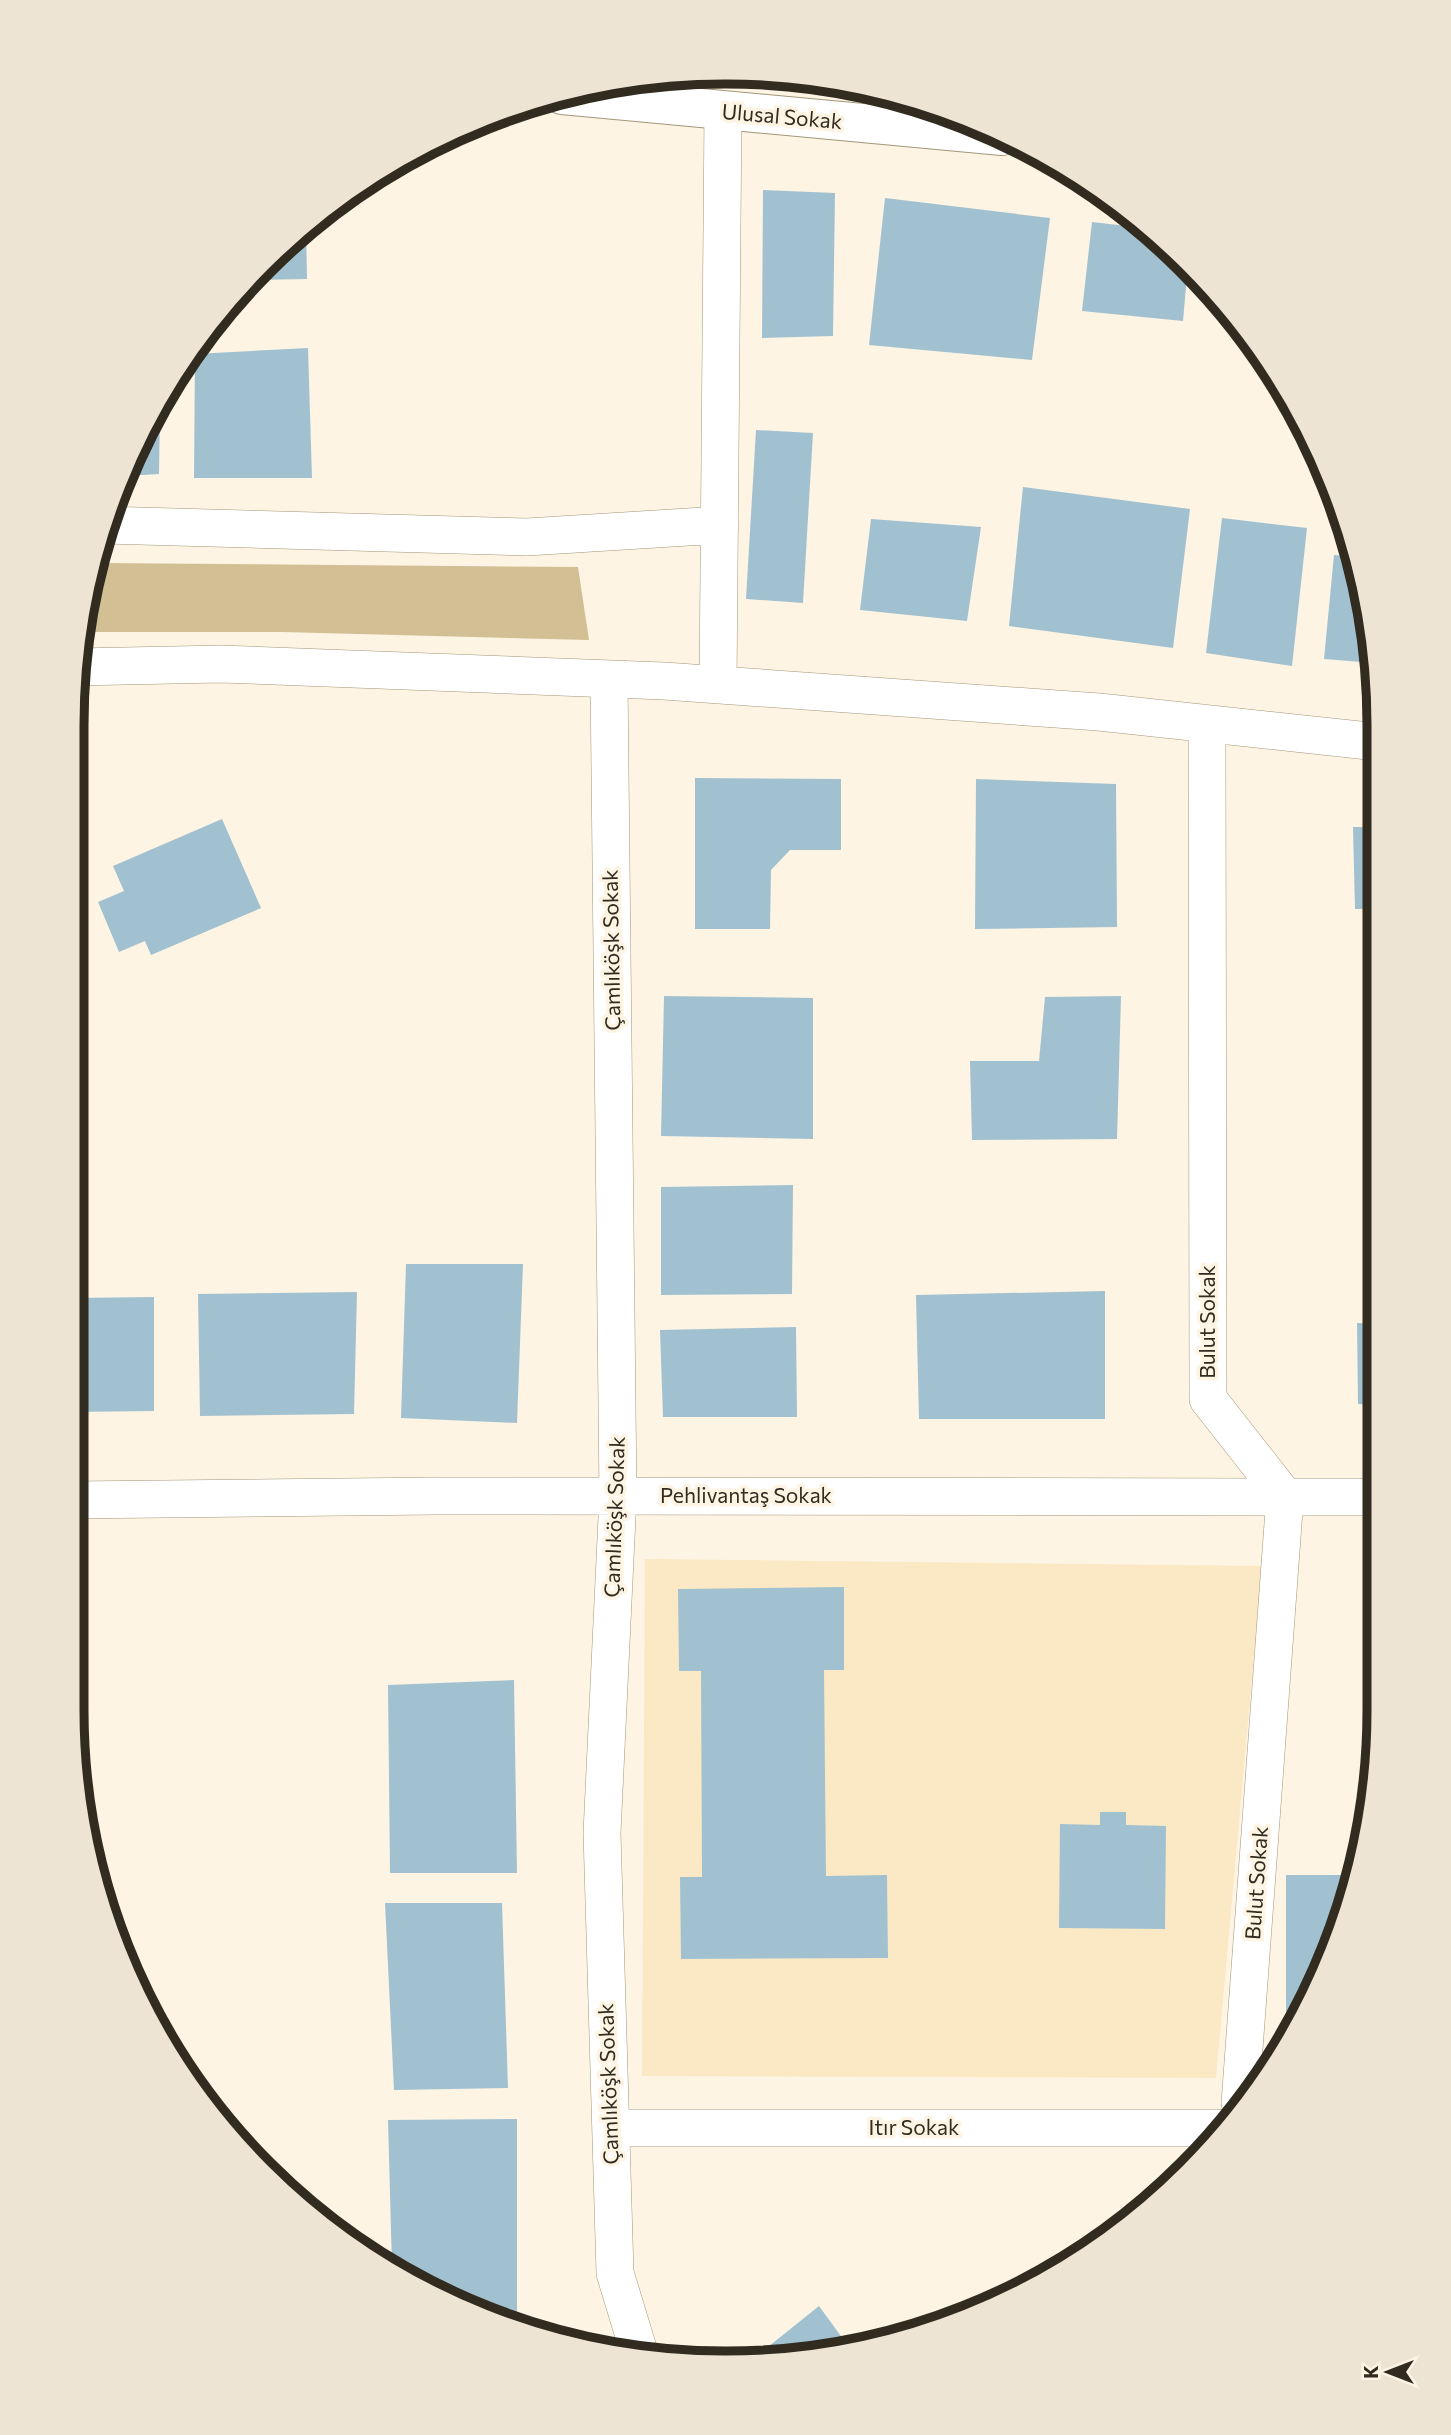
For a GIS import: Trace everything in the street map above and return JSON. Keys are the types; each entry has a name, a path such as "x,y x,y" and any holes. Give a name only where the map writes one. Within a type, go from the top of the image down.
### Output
{"street":[{"name":"Ulusal Sokak","path":"592,98 972,133"},
{"path":"718,685 723,111"},
{"path":"116,525 527,537 720,525"},
{"path":"87,667 222,664 718,685 1099,712 1367,741"},
{"name":"Çamlıköşk Sokak","path":"609,679 618,1496 602,1833 615,2273 637,2345"},
{"name":"Bulut Sokak","path":"1207,724 1208,1399 1285,1497 1241,2091"},
{"name":"Pehlivantaş Sokak","path":"84,1500 618,1496 1367,1497"},
{"name":"Itır Sokak","path":"611,2128 1211,2128"}],"shaded area":[{"path":"105,563 578,567 589,640 282,632 91,632"},
{"path":"645,1559 1262,1566 1216,2078 642,2076"}],"building":[{"path":"763,190 835,193 833,336 762,338"},
{"path":"885,198 1050,218 1032,360 869,345"},
{"path":"1092,222 1127,226 1187,280 1183,321 1082,311"},
{"path":"306,240 307,279 265,280"},
{"path":"308,348 312,478 194,478 195,365 203,354"},
{"path":"160,424 159,474 135,475"},
{"path":"756,430 813,433 803,603 746,599"},
{"path":"1023,487 1190,509 1173,648 1009,626"},
{"path":"1222,518 1307,528 1292,666 1206,653"},
{"path":"871,519 981,527 967,621 860,610"},
{"path":"1334,555 1344,556 1355,600 1364,662 1324,659"},
{"path":"695,778 841,779 841,850 790,850 771,870 770,929 695,929"},
{"path":"976,779 1116,784 1117,927 975,929"},
{"path":"222,819 261,908 151,955 145,941 119,952 98,902 124,891 113,866"},
{"path":"1353,827 1367,827 1367,909 1355,909"},
{"path":"664,996 813,998 813,1139 661,1136"},
{"path":"1121,996 1117,1139 972,1140 970,1061 1039,1061 1045,997"},
{"path":"793,1185 792,1294 661,1295 661,1187"},
{"path":"406,1264 523,1264 517,1423 401,1418"},
{"path":"1105,1291 1105,1419 919,1419 916,1295"},
{"path":"357,1292 354,1414 200,1416 198,1294"},
{"path":"154,1297 154,1411 84,1412 84,1298"},
{"path":"1357,1323 1367,1323 1367,1404 1358,1404"},
{"path":"796,1327 797,1417 663,1417 660,1330"},
{"path":"844,1587 844,1670 824,1670 826,1876 887,1875 888,1958 681,1959 680,1877 702,1877 701,1671 679,1671 678,1589"},
{"path":"514,1680 517,1873 390,1873 388,1685"},
{"path":"1100,1812 1126,1812 1126,1825 1166,1826 1165,1929 1059,1928 1060,1824 1100,1825"},
{"path":"1286,1875 1345,1875 1318,1955 1286,2020"},
{"path":"385,1903 502,1903 508,2088 394,2090"},
{"path":"517,2119 517,2316 442,2285 392,2257 388,2120"},
{"path":"819,2306 844,2340 809,2346 764,2350"}]}
